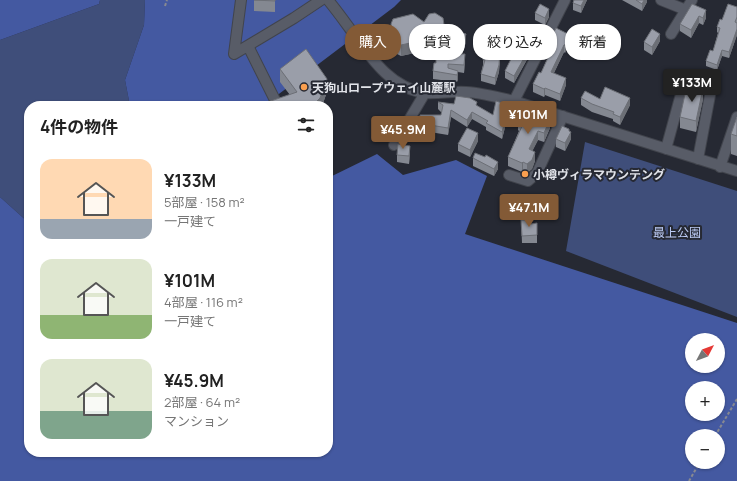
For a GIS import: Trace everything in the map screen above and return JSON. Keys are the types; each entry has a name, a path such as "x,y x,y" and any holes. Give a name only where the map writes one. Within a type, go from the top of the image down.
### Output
{"street":[{"path":"241,0 234,54 321,0"},
{"path":"328,0 372,59 385,73 399,84 425,92 465,92 490,95 514,101 737,172"},
{"path":"514,101 565,0"},
{"path":"662,0 686,10"},
{"path":"671,34 692,0"},
{"path":"248,46 276,101"},
{"path":"666,149 684,83 710,90 698,159"},
{"path":"394,145 425,92"},
{"path":"509,175 528,181 537,173 563,116"},
{"path":"720,166 737,118"}],"path":[{"path":"165,6 167,0"},
{"path":"719,429 737,399"},
{"path":"689,481 696,469"}],"green space":[{"path":"100,0 145,0 144,25 125,80 129,101 24,101 24,219 0,197 0,40 99,4"},
{"name":"最上公園","path":"585,142 737,191 737,317 566,251"}],"shaded area":[{"path":"0,0 100,0 99,4 0,40"},
{"path":"145,0 401,0 372,24 345,24 345,44 270,101 129,101 125,80 144,25"},
{"path":"377,154 403,175 456,160 487,176 465,234 737,323 737,481 0,481 0,197 24,219 24,457 333,457 333,176"}],"building":[{"path":"254,0 275,0 275,1"},
{"path":"574,0 584,0 581,6 573,3"},
{"path":"636,0 644,0 642,4"},
{"path":"540,4 549,9 545,18 535,13"},
{"path":"692,4 706,10 703,18 699,16 691,30 680,24"},
{"path":"728,4 737,7 737,17 735,22 737,23 737,29 729,52 722,50 717,65 706,61 710,50 713,51 720,28 717,27 720,19 722,20"},
{"path":"435,13 443,18 444,24 409,24 409,43 401,45 401,24 391,24 393,19 413,14 424,22 429,14"},
{"path":"557,28 565,32 564,45 557,60"},
{"path":"652,29 660,34 652,47 644,42"},
{"path":"306,49 327,79 320,98 317,101 271,101 297,92 280,69"},
{"path":"436,60 464,60 464,65 448,64 448,68 458,71 457,75 433,71 434,63 436,63"},
{"path":"485,60 499,60 495,78 481,74"},
{"path":"510,60 523,60 514,76 505,71"},
{"path":"547,60 557,60 551,72 566,78 560,94 533,84 539,72 541,73"},
{"path":"687,85 703,88 696,121 680,117"},
{"path":"605,87 630,98 620,117 613,114 614,112 592,104 581,98 585,91 600,99"},
{"path":"456,96 470,98 477,102 476,105 493,115 496,101 509,105 502,132 486,123 488,121 472,112 467,120 451,110 448,128 430,125 430,134 420,134 420,115 441,115 443,105 438,102 454,104"},
{"path":"525,107 550,119 544,133 538,131 529,149 535,152 532,160 527,164 508,157 523,124 518,121"},
{"path":"737,117 737,136 731,134"},
{"path":"562,126 569,129 571,132 565,143 556,139"},
{"path":"467,128 478,133 470,150 458,144"},
{"path":"398,144 410,146 409,156 397,155"},
{"path":"475,153 485,157 486,155 498,162 494,169 473,158"},
{"path":"521,220 530,220 531,224 537,223 537,235 522,236"}],"place":[{"name":"天狗山ロープウェイ山麓駅","path":"304,87"},
{"name":"小樽ヴィラマウンテング","path":"525,174"}]}
